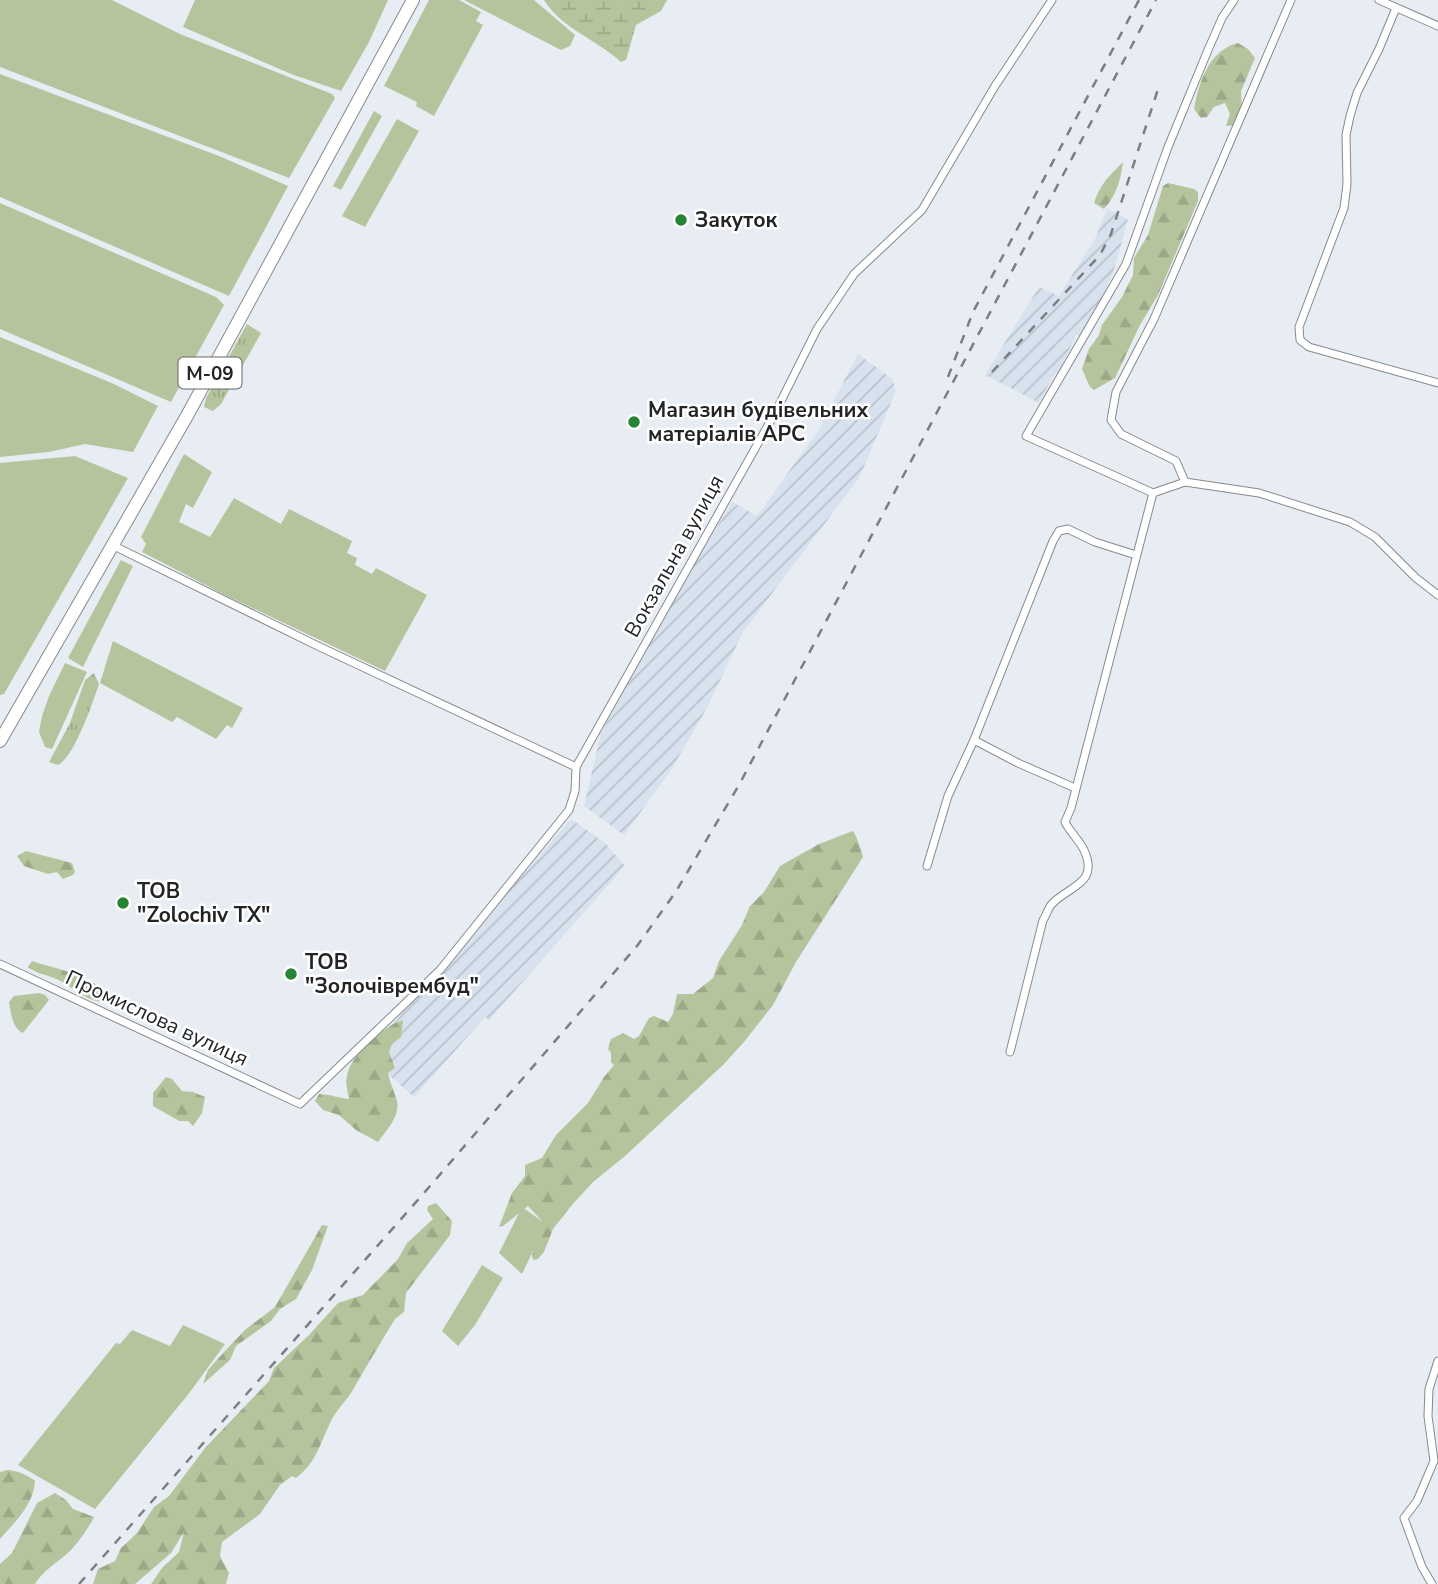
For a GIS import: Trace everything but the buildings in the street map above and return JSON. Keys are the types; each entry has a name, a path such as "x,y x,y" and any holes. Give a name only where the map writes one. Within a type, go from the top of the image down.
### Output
{"highway":[{"name":"М-09","path":"0,741 114,546 413,0"}],"street":[{"name":"Вокзальна вулиця","path":"300,1104 440,970 569,810 575,791 576,767 775,413 817,329 854,274 922,210 995,86 1052,0"},
{"path":"1234,0 1213,40 1168,147 1126,264 1026,436 1153,493 1185,482 1259,493 1350,522 1375,537 1416,578 1438,595"},
{"path":"1185,482 1176,461 1121,434 1111,420 1112,407 1116,392 1154,319 1291,0"},
{"path":"1380,0 1438,26"},
{"path":"1396,8 1357,93 1346,135 1347,184 1344,208 1299,327 1300,340 1309,347 1438,383"},
{"path":"1010,1052 1043,920 1051,905 1076,888 1086,874 1088,863 1082,846 1065,822 1102,693 1153,493"},
{"path":"927,866 948,796 974,740 1059,531 1068,529 1095,542 1136,555"},
{"path":"114,546 320,647 576,767"},
{"path":"974,740 1075,788"},
{"name":"Промислова вулиця","path":"0,964 300,1104"},
{"path":"1432,1584 1422,1567 1404,1518 1417,1500 1434,1461 1428,1416 1429,1389 1438,1362"}],"shaded area":[{"path":"1107,208 1128,220 1114,270 1103,296 1080,336 1076,335 1058,374 1055,373 1039,403 985,375 1039,287 1059,296 1096,237"},
{"path":"858,354 892,379 896,391 859,478 743,632 707,708 671,770 624,835 584,806 601,733 691,569 732,502 757,516 818,431"},
{"path":"571,819 605,843 625,866 489,1020 485,1017 414,1097 366,1055"}],"green space":[{"path":"0,0 112,0 180,34 332,94 335,98 289,178 0,67"},
{"path":"195,0 388,0 369,42 341,91 291,74 183,27"},
{"path":"429,0 459,0 481,12 476,21 483,25 434,116 416,106 417,102 384,86"},
{"path":"464,0 534,0 575,35 570,46 561,50"},
{"path":"544,0 667,0 661,11 636,25 626,60 621,62 560,19"},
{"path":"1238,43 1248,49 1255,58 1241,91 1242,114 1238,125 1226,126 1230,114 1225,103 1214,107 1207,117 1201,118 1194,109 1207,68 1220,52"},
{"path":"0,74 219,156 288,186 229,296 0,197"},
{"path":"374,111 382,116 341,190 333,186"},
{"path":"397,119 419,131 365,227 342,216"},
{"path":"1123,162 1117,187 1104,209 1094,203 1096,196 1106,180"},
{"path":"1168,183 1194,189 1198,192 1198,201 1158,295 1140,325 1115,378 1094,390 1082,369 1089,349 1133,275 1134,258 1148,235 1163,186"},
{"path":"0,203 216,297 224,305 171,402 0,329"},
{"path":"247,324 261,333 221,404 213,411 204,407 206,398"},
{"path":"0,337 114,384 158,406 133,452 85,444 49,452 0,457"},
{"path":"184,454 212,472 193,508 186,504 179,522 210,537 234,498 281,524 289,509 352,541 347,553 357,558 355,565 372,574 376,568 427,595 385,671 227,596 142,552 146,544 141,537"},
{"path":"75,456 128,478 4,694 0,695 0,463"},
{"path":"121,560 133,566 83,667 68,658"},
{"path":"113,641 243,708 232,728 227,725 216,739 177,717 172,722 100,683"},
{"path":"65,663 87,672 52,749 45,747 39,732 49,696"},
{"path":"94,673 99,684 76,741 58,765 49,762 70,723 85,680"},
{"path":"853,831 863,857 796,962 773,1005 723,1065 593,1182 553,1229 544,1252 538,1259 533,1260 542,1221 528,1206 499,1227 512,1193 525,1176 525,1165 542,1158 556,1135 588,1103 614,1065 608,1049 611,1039 623,1033 634,1039 639,1036 649,1018 654,1016 668,1022 673,1014 677,994 693,994 713,978 719,961 742,925 750,906 764,892 780,866 819,844"},
{"path":"26,851 72,863 75,872 63,879 57,872 48,874 24,866 17,856"},
{"path":"32,961 90,981 106,992 104,1002 84,996 60,981 38,973 28,967"},
{"path":"39,993 49,1000 23,1033 14,1024 9,1002 14,996"},
{"path":"403,1020 401,1037 392,1044 389,1052 395,1068 388,1073 397,1101 397,1112 378,1142 356,1130 339,1115 323,1110 315,1101 319,1094 349,1099 346,1079 354,1059 378,1035"},
{"path":"166,1077 172,1079 182,1091 205,1097 202,1113 193,1126 188,1121 179,1121 153,1106 153,1093"},
{"path":"436,1203 452,1221 450,1235 406,1293 404,1312 395,1319 352,1392 334,1415 309,1465 296,1478 292,1476 280,1485 260,1514 222,1542 220,1556 229,1573 226,1584 151,1584 162,1568 179,1552 184,1532 171,1553 135,1584 93,1584 98,1569 115,1561 121,1548 137,1533 154,1507 169,1496 205,1448 269,1381 274,1368 338,1303 363,1295 398,1259 407,1243 433,1219 427,1210 428,1206"},
{"path":"522,1207 546,1224 522,1274 499,1253"},
{"path":"322,1225 328,1226 312,1270 296,1299 236,1346 230,1360 203,1384 208,1370 224,1352 246,1329 275,1307"},
{"path":"482,1265 503,1278 475,1325 458,1346 442,1331"},
{"path":"183,1325 225,1344 190,1392 95,1509 18,1465 116,1343 120,1344 132,1330 170,1346"},
{"path":"7,1470 22,1473 35,1481 27,1505 0,1539 0,1472"},
{"path":"55,1493 73,1509 94,1517 79,1541 35,1584 0,1584 0,1564 12,1553 37,1503"}],"railway":[{"path":"948,377 973,312 1139,0"},
{"path":"79,1584 424,1193 637,946 675,893 739,785 1156,0"},
{"path":"992,372 1100,255 1111,234 1160,83"}],"place":[{"name":"Закуток","path":"681,220"},
{"name":"Магазин будівельних матеріалів APC","path":"634,422"},
{"name":"ТОВ \"Zolochiv TX\"","path":"123,903"},
{"name":"ТОВ \"Золочіврембуд\"","path":"291,974"}]}
